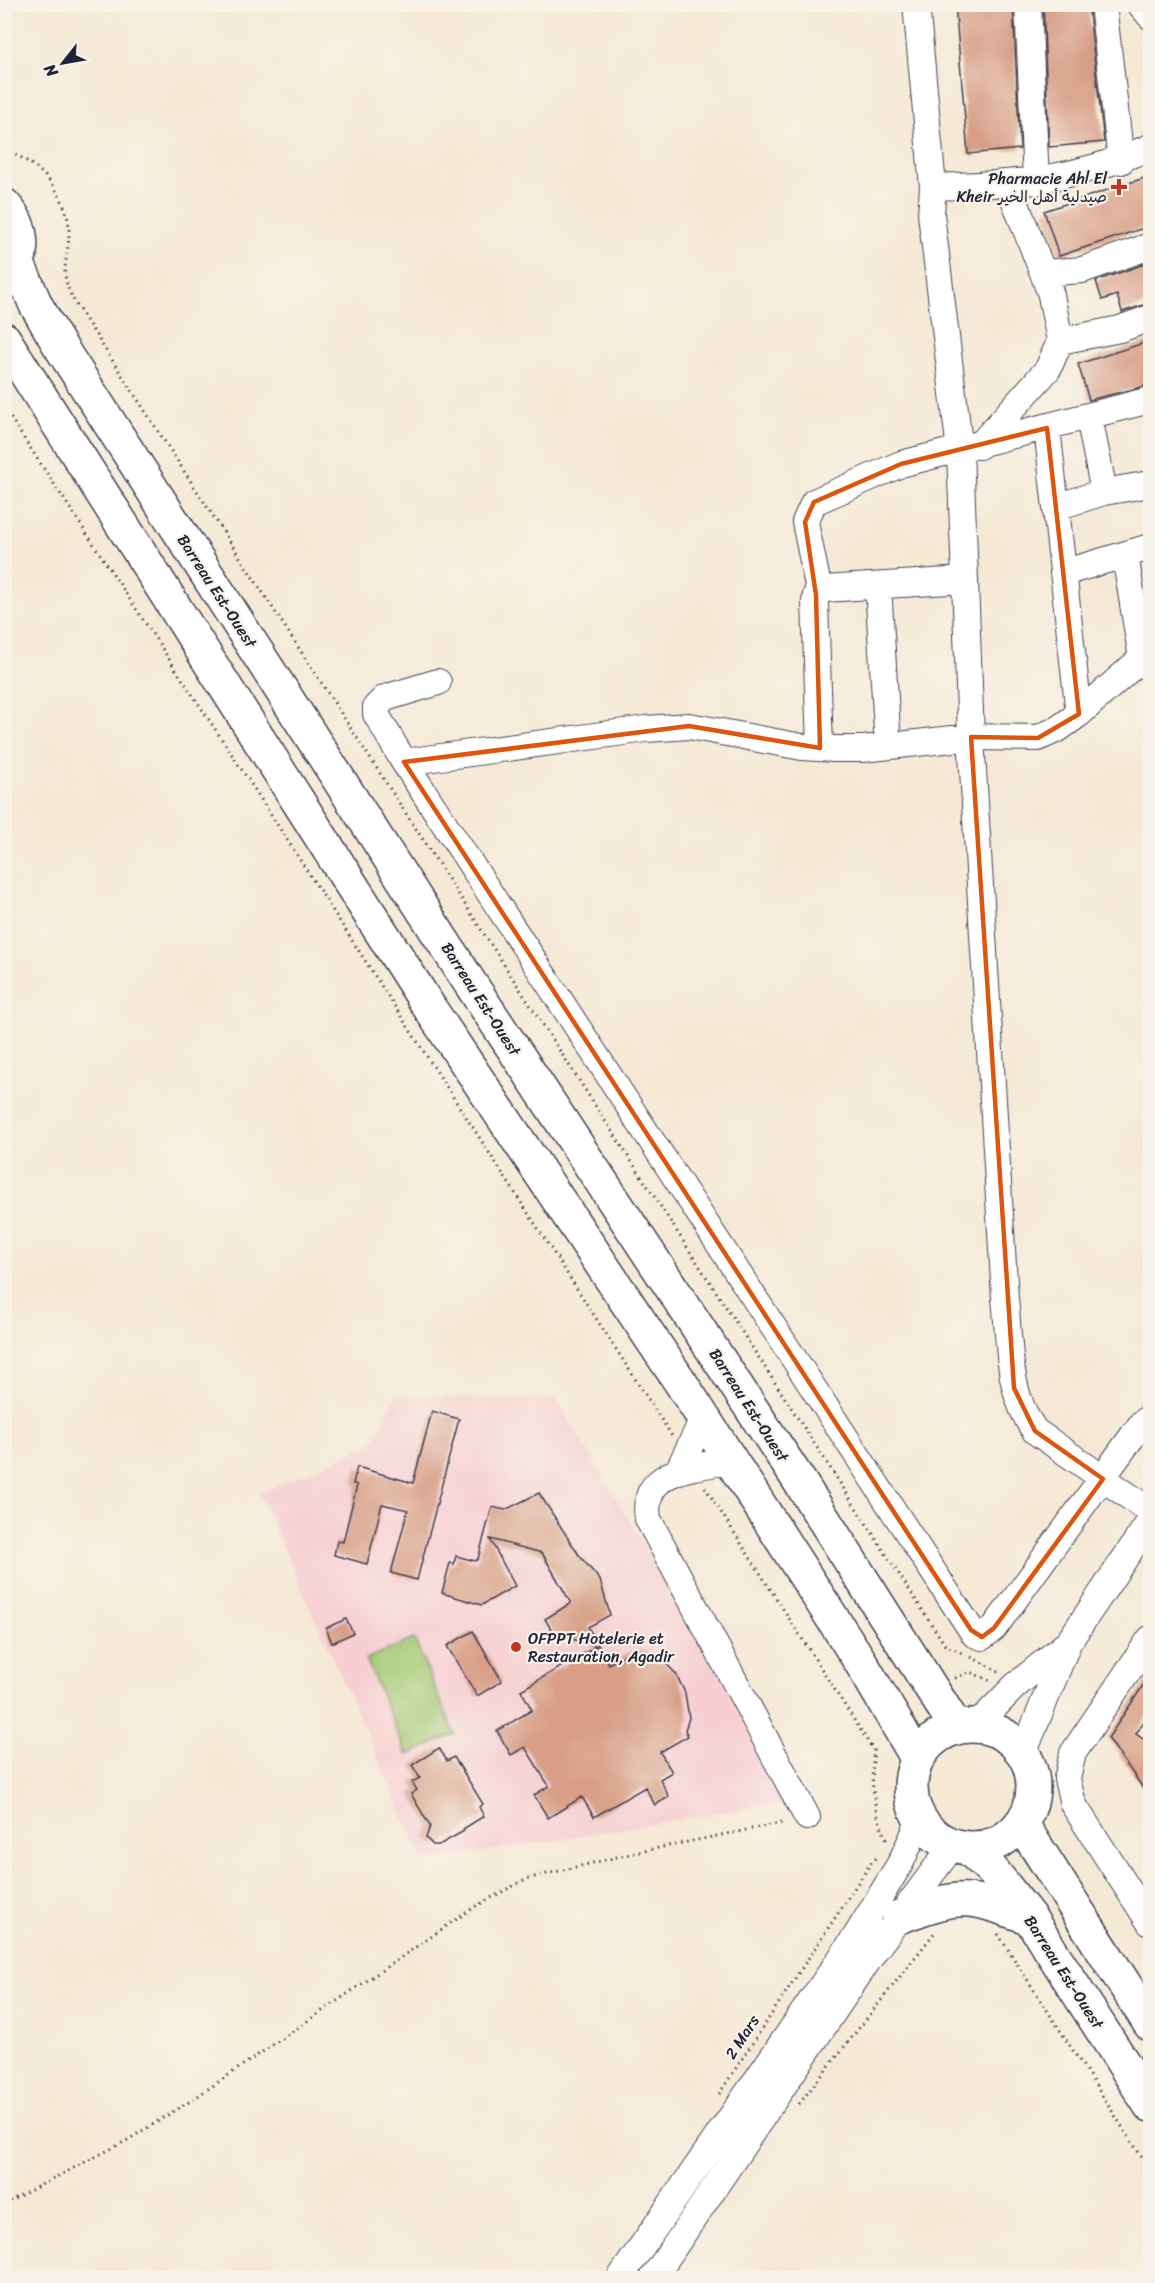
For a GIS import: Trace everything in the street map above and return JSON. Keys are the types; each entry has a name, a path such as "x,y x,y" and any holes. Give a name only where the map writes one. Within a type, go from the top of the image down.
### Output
{"main road":[{"path":"4,205 20,231 21,242 11,274"},
{"name":"Barreau Est-Ouest","path":"11,274 36,305 64,353 500,1029 800,1482 930,1687 966,1727"},
{"path":"4,339 35,383 431,1010 731,1461 860,1661 917,1758"},
{"path":"4,369 35,383"},
{"path":"966,1727 994,1730 1011,1740 1023,1754 1030,1771 1033,1789 1029,1807 1021,1823 998,1842 961,1847 933,1834 920,1820 913,1804 910,1788 917,1758 927,1744 940,1734 966,1727"},
{"path":"1021,1823 1150,2024"},
{"name":"Barreau Est-Ouest","path":"961,1847 992,1870 1030,1918 1150,2104"},
{"path":"899,1917 930,1905 969,1899 1030,1918"}],"street":[{"path":"916,4 933,187 931,213 970,448 963,580 1005,1298 1014,1388 1025,1417 1035,1431 1150,1511"},
{"path":"1028,4 1036,182"},
{"path":"1103,4 1120,161"},
{"path":"1140,4 1150,16"},
{"path":"933,187 1036,182 1120,161 1150,147"},
{"path":"970,448 1048,369 1060,341 1051,295 1008,184"},
{"path":"1043,273 1082,270 1150,246"},
{"path":"1060,341 1120,329 1150,318"},
{"path":"820,748 815,602 819,591 805,522 814,502 901,464 1150,400"},
{"path":"1089,417 1104,492"},
{"path":"1047,428 1080,714"},
{"path":"1056,507 1104,492 1150,484"},
{"path":"1063,573 1150,547"},
{"path":"404,762 646,729 689,726 820,748 863,749 971,737 1038,738 1058,729 1080,714 1146,655 1125,555"},
{"path":"819,591 963,580"},
{"path":"878,586 888,746"},
{"path":"438,682 385,698 375,707 376,714 404,762 974,1634 982,1637 994,1628 1142,1423 1150,1417"},
{"path":"703,1419 685,1464 649,1494 646,1503 648,1520 807,1817"},
{"path":"685,1464 731,1461"},
{"path":"1023,1754 1068,1643 1150,1521"},
{"path":"1150,1639 1073,1754 1067,1779 1073,1804 1150,1923"},
{"path":"966,1727 1068,1643"},
{"path":"620,2278 856,1936 896,1854 920,1820"},
{"path":"653,2278 899,1917 961,1847"}],"path":[{"path":"4,408 243,770 685,1464 770,1584 874,1751 870,1779 881,1828 896,1854"},
{"path":"930,1687 970,1672 1012,1689"},
{"path":"4,2204 126,2141 192,2100 466,1912 526,1879 634,1852 807,1817"},
{"name":"2 Mars","path":"715,2100 871,1863 896,1854"},
{"path":"791,2113 969,1899 1150,2170"}],"highlighted area":[{"path":"1047,428 1079,714 1038,738 971,737 1014,1388 1035,1431 1103,1479 994,1628 982,1637 971,1630 404,762 689,726 820,748 816,595 805,522 814,502 901,464"}],"shaded area":[{"name":"OFPPT Hotelerie et Restauration, Agadir","path":"397,1396 557,1399 795,1800 424,1862 259,1494 372,1443"}],"green space":[{"path":"414,1639 455,1734 407,1755 366,1659"}],"building":[{"path":"955,4 1013,4 1020,149 968,154"},
{"path":"1043,4 1088,4 1104,142 1049,147"},
{"path":"1150,176 1150,226 1059,256 1044,211"},
{"path":"1150,262 1150,303 1122,312 1117,295 1102,300 1096,281"},
{"path":"1150,341 1150,385 1089,400 1078,364"},
{"path":"432,1411 459,1419 417,1580 391,1573 408,1510 382,1504 367,1564 334,1555 337,1541 343,1542 357,1485 353,1484 357,1467 413,1483"},
{"path":"539,1493 579,1555 600,1580 610,1615 588,1627 609,1664 635,1649 652,1653 662,1659 676,1674 685,1693 689,1718 685,1730 688,1736 660,1752 672,1772 660,1779 669,1797 655,1805 645,1787 594,1817 582,1797 548,1818 534,1795 549,1786 525,1747 511,1755 497,1731 532,1710 521,1690 597,1646 554,1634 545,1619 571,1603 542,1553 490,1539 515,1586 482,1605 442,1593 450,1563 454,1564 456,1556 475,1561 478,1559 492,1507 505,1510"},
{"path":"346,1619 353,1633 332,1643 326,1628"},
{"path":"473,1631 502,1681 477,1696 447,1646"},
{"path":"1150,1675 1150,1712 1136,1734 1150,1744 1150,1798 1108,1738"},
{"path":"439,1748 447,1761 454,1757 483,1804 479,1807 484,1816 463,1829 464,1831 439,1845 433,1845 426,1838 430,1826 411,1794 417,1790 412,1782 420,1778 412,1765"}],"place":[{"name":"Pharmacie Ahl El Kheir صيدلية أهل الخير","path":"1119,187"},
{"name":"OFPPT Hotelerie et Restauration, Agadir","path":"516,1647"}]}
